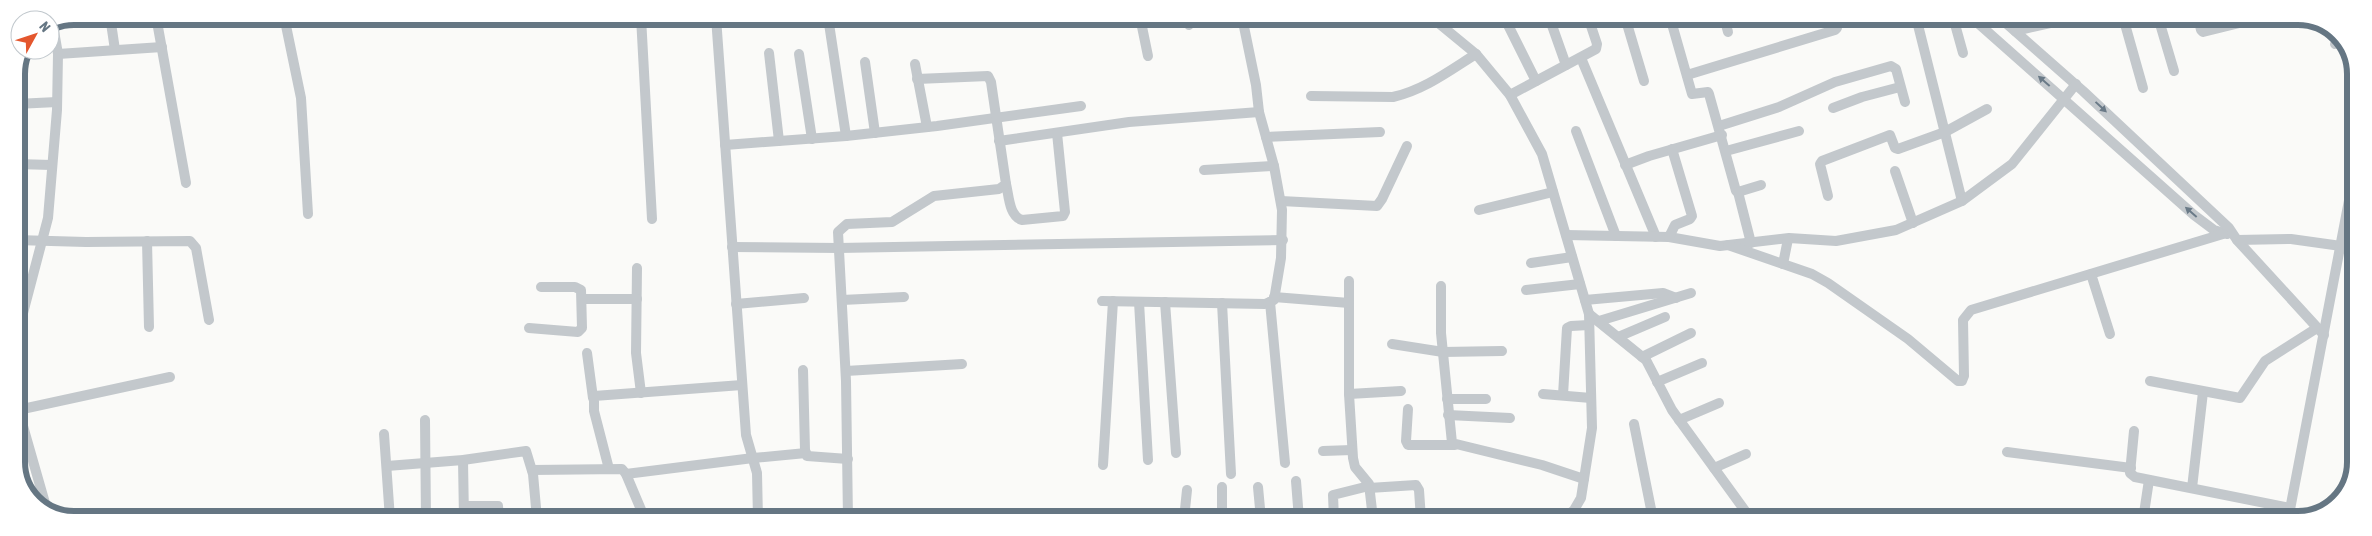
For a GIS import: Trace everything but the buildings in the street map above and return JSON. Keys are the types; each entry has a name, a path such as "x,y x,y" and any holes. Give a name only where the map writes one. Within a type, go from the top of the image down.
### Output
{"street":[{"path":"111,25 115,50"},
{"path":"158,25 186,183"},
{"path":"286,25 300,98 308,214"},
{"path":"641,25 652,219"},
{"path":"717,25 746,434 757,479 758,511"},
{"path":"829,25 846,136"},
{"path":"1142,25 1148,56"},
{"path":"1244,25 1256,84 1259,112 1274,166 1281,202 1282,240 1272,300 1286,463"},
{"path":"1441,25 1476,54 1510,94 1542,154 1589,314 1594,323 1618,337 1642,357 1679,420 1745,511"},
{"path":"1508,25 1536,81"},
{"path":"1552,25 1566,65"},
{"path":"1510,94 1581,58 1598,46 1591,25"},
{"path":"1627,25 1644,81"},
{"path":"1672,25 1693,95 1709,93 1736,191 1738,192 1750,243"},
{"path":"1726,25 1728,32"},
{"path":"1687,75 1835,30 1836,25"},
{"path":"1918,25 1962,201"},
{"path":"1955,25 1963,53"},
{"path":"1980,25 2199,219 2231,236 2320,332"},
{"path":"2008,25 2076,84 2229,228 2231,236"},
{"path":"2015,31 2034,25"},
{"path":"2125,25 2143,88"},
{"path":"2160,25 2174,71"},
{"path":"2200,25 2201,30 2204,32 2232,25"},
{"path":"60,54 162,47"},
{"path":"769,52 779,141"},
{"path":"799,54 812,138"},
{"path":"1311,96 1393,97 1410,93 1476,54"},
{"path":"1581,58 1656,237"},
{"path":"25,303 48,218 57,102 58,60"},
{"path":"865,62 875,133"},
{"path":"914,64 927,127"},
{"path":"1625,165 1672,149 1779,107 1835,82 1891,66 1896,68 1905,102"},
{"path":"917,79 988,76 991,82 998,141 1012,212 1017,218 1022,220 1063,216 1065,212 1057,133"},
{"path":"1566,235 1669,237 1720,246 1788,239 1836,241 1896,230 1962,201 2012,164 2076,84"},
{"path":"1833,108 1862,97 1900,87"},
{"path":"25,104 57,102"},
{"path":"725,145 875,133 1081,106"},
{"path":"1828,196 1820,164 1822,161 1890,135 1895,148 1898,149 1945,132 1987,109"},
{"path":"998,141 1181,117 1259,112"},
{"path":"1576,131 1616,236"},
{"path":"1726,151 1799,131"},
{"path":"1266,137 1380,132"},
{"path":"1281,202 1377,206 1407,146"},
{"path":"1669,237 1675,225 1690,219 1692,216 1672,149"},
{"path":"25,164 52,165"},
{"path":"1204,170 1274,166"},
{"path":"1895,171 1913,223"},
{"path":"848,511 846,371 838,232 847,224 892,222 931,197 999,189 1006,184"},
{"path":"1738,192 1761,185"},
{"path":"1478,210 1553,192"},
{"path":"2290,511 2320,332 2347,213"},
{"path":"1728,245 1812,274 1840,290 1908,339 1958,381 1962,381 1964,376 1963,320 1966,314 1979,307 2231,236 2291,239 2341,246"},
{"path":"1783,264 1788,239"},
{"path":"25,240 65,242 186,240 194,244 209,320"},
{"path":"732,247 839,248 1282,240"},
{"path":"147,241 149,327"},
{"path":"1531,263 1572,257"},
{"path":"637,268 636,353 641,393"},
{"path":"2091,274 2110,334"},
{"path":"1349,281 1349,394 1352,450 1354,463 1365,477 1369,487 1373,511"},
{"path":"1526,290 1580,284"},
{"path":"1441,286 1443,352 1448,415 1451,440 1455,445"},
{"path":"529,328 581,330 582,299 579,288 541,287"},
{"path":"1563,395 1567,328 1594,323 1691,293"},
{"path":"1585,300 1663,294 1676,298"},
{"path":"842,300 904,297"},
{"path":"582,299 637,298"},
{"path":"736,304 804,298"},
{"path":"1102,301 1222,303 1272,300 1349,303"},
{"path":"1102,465 1113,301"},
{"path":"1139,302 1148,460"},
{"path":"1165,302 1176,453"},
{"path":"1222,303 1232,474"},
{"path":"1618,337 1666,317"},
{"path":"1572,511 1581,498 1592,428 1591,398 1594,323"},
{"path":"2150,381 2240,398 2265,361 2320,332"},
{"path":"1642,357 1691,333"},
{"path":"1392,344 1443,352 1502,351"},
{"path":"587,353 594,411 609,469"},
{"path":"1658,382 1702,362"},
{"path":"846,371 962,364"},
{"path":"803,370 806,453 809,457 848,459"},
{"path":"25,405 170,377"},
{"path":"593,398 596,395 742,385"},
{"path":"1349,394 1401,391"},
{"path":"2192,488 2203,392"},
{"path":"1543,394 1591,398"},
{"path":"1447,399 1486,399"},
{"path":"1679,420 1719,403"},
{"path":"1408,409 1406,440 1408,445 1455,445 1547,467 1584,479"},
{"path":"1448,415 1510,418"},
{"path":"425,420 426,511"},
{"path":"1634,424 1651,511"},
{"path":"2134,431 2132,475 2290,508"},
{"path":"25,434 44,501"},
{"path":"384,434 390,511"},
{"path":"387,466 464,460 524,450 528,452 532,470 536,511"},
{"path":"1323,451 1352,450"},
{"path":"2008,452 2131,468"},
{"path":"626,474 806,453"},
{"path":"1714,468 1746,454"},
{"path":"464,460 464,511"},
{"path":"532,470 619,468 626,474 642,511"},
{"path":"2144,511 2149,480"},
{"path":"1296,481 1298,511"},
{"path":"1334,511 1333,495 1369,487 1416,485 1419,490 1420,511"},
{"path":"1222,487 1222,511"},
{"path":"1258,488 1260,511"},
{"path":"1185,511 1187,490"},
{"path":"464,506 498,506 499,511"}]}
